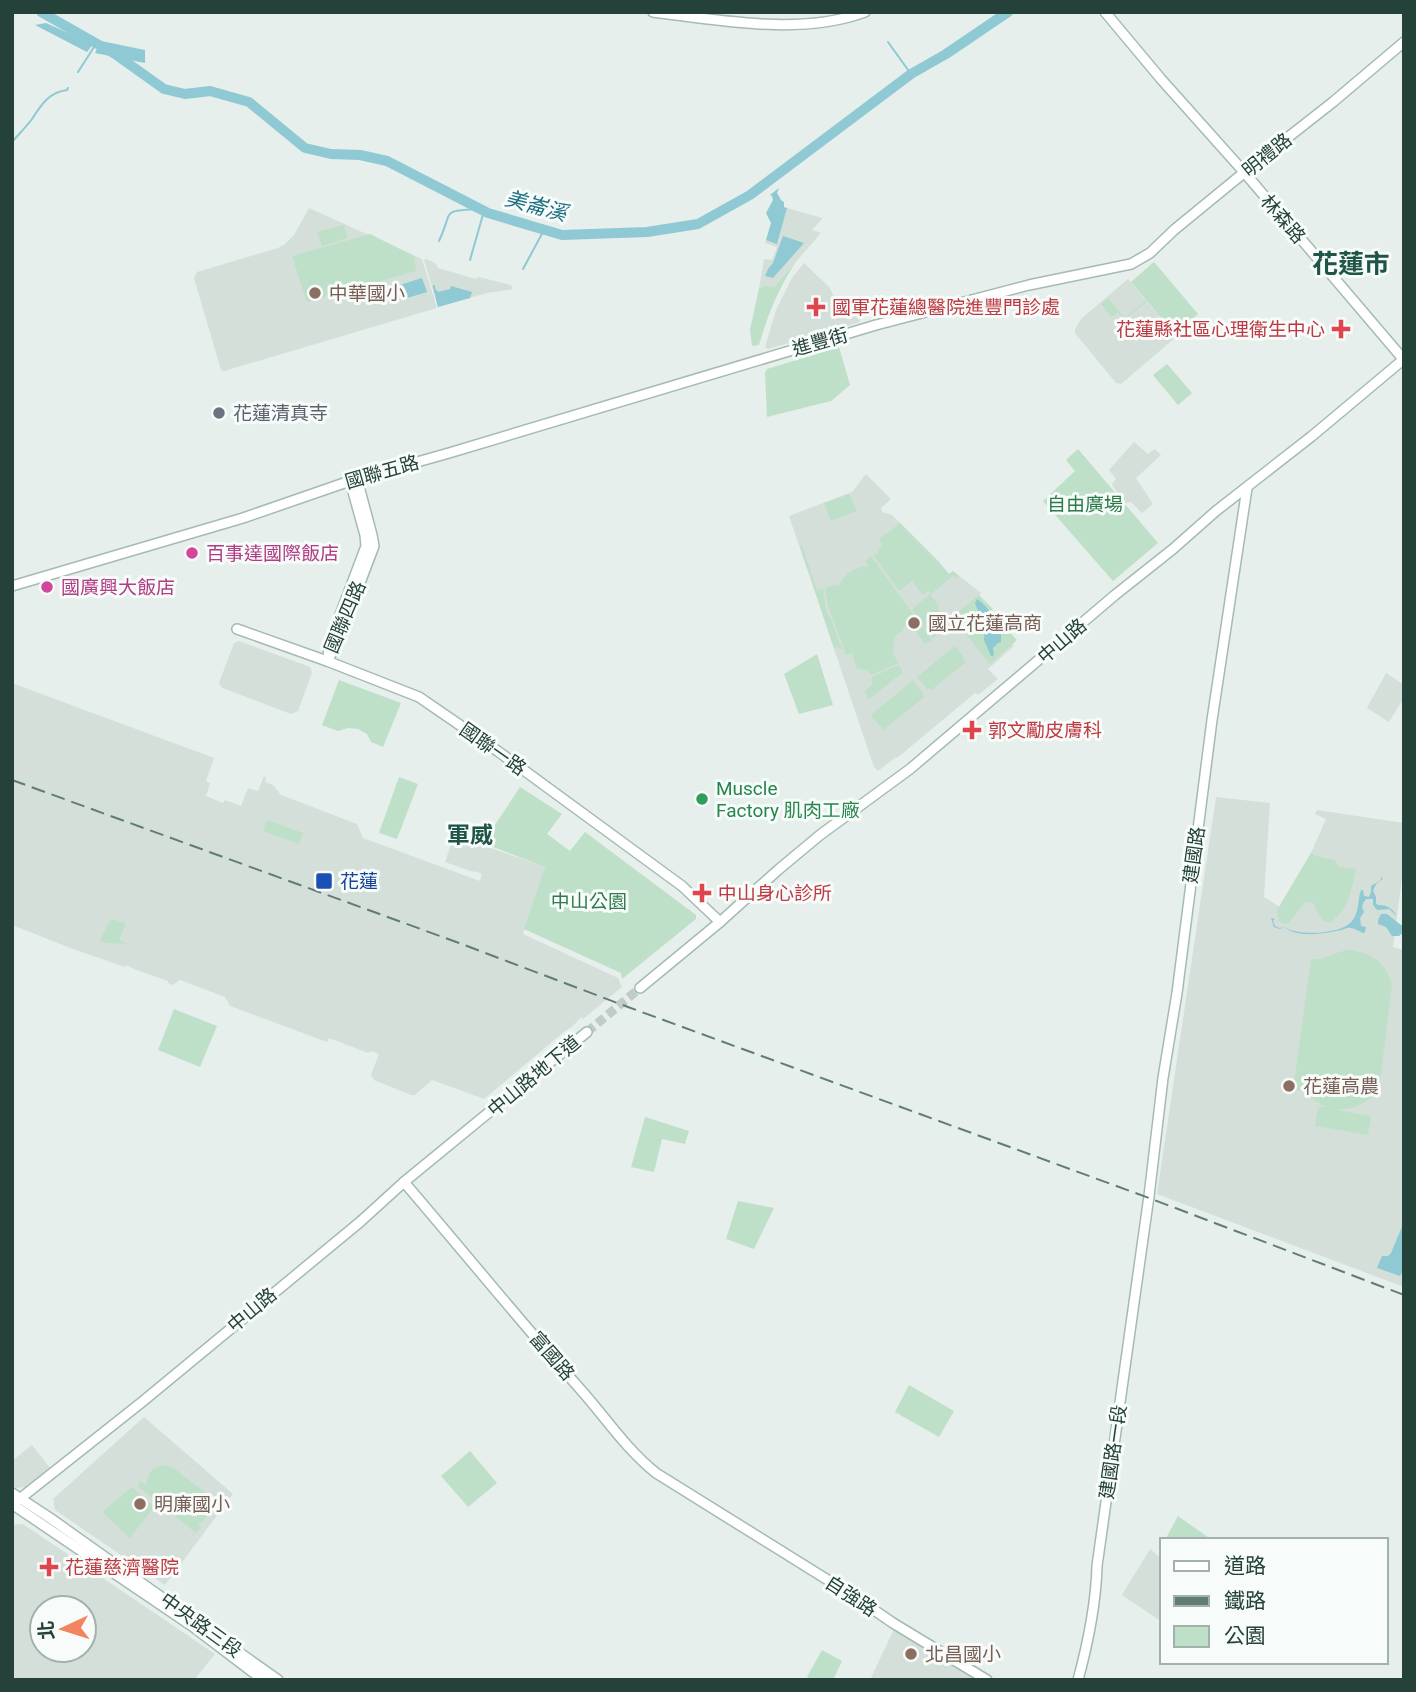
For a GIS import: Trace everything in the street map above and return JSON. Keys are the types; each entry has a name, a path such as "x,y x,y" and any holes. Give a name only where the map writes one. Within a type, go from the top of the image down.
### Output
{"street":[{"path":"653,12 783,25 839,19 865,12"},
{"name":"林森路","path":"1105,12 1404,359"},
{"name":"明禮路","path":"1131,264 1150,253 1174,230 1403,43"},
{"name":"進豐街","path":"753,362 957,303 1131,264"},
{"name":"中山路","path":"720,922 820,835 910,769 1216,511 1404,359"},
{"name":"國聯五路","path":"12,586 243,518 353,480 753,362"},
{"name":"國聯四路","path":"327,661 329,643 366,546 353,480"},
{"name":"建國路","path":"1144,1223 1210,733 1247,488"},
{"name":"國聯一路","path":"237,629 419,697 499,752 681,886 720,922"},
{"path":"640,988 720,922"},
{"name":"中山路地下道","path":"481,1120 587,1032"},
{"name":"中山路","path":"14,1501 142,1402 481,1120"},
{"name":"富國路","path":"404,1182 639,1459 656,1473 717,1510"},
{"name":"建國路一段","path":"1078,1680 1096,1590 1097,1566 1144,1223"},
{"name":"中央路三段","path":"14,1501 264,1680"},
{"name":"中央路三段","path":"14,1501 278,1680"},
{"name":"自強路","path":"717,1510 986,1680"}],"shaded area":[{"name":"中華國小","path":"309,208 422,259 437,308 221,370 194,278 197,272 285,244 294,235"},
{"path":"787,208 823,218 812,230 821,233 774,287 759,288 764,259 772,260 777,247 765,243 766,240 777,243"},
{"path":"427,259 438,268 511,285 513,289 487,293 438,307 424,260"},
{"name":"國軍花蓮總醫院進豐門診處","path":"804,263 829,287 837,303 852,297 860,322 768,349 765,347 776,310 792,278"},
{"path":"1128,279 1176,337 1121,384 1116,383 1075,333 1075,329 1081,319"},
{"path":"1134,442 1148,454 1155,449 1161,455 1136,478 1153,504 1142,513 1131,502 1125,503 1112,485 1116,479 1109,470"},
{"name":"國立花蓮高商","path":"866,474 891,499 881,508 882,512 892,515 949,574 953,571 981,593 968,610 982,618 1011,627 1004,636 1014,646 988,669 998,679 978,695 975,693 878,771 874,767 789,516 852,492"},
{"path":"239,641 310,667 312,673 298,711 291,714 222,688 219,683 234,643"},
{"path":"1386,673 1404,685 1404,698 1389,722 1367,708"},
{"path":"12,683 214,758 206,781 210,783 206,796 223,803 225,800 241,806 248,788 258,791 264,776 265,782 273,785 281,795 357,824 363,838 480,881 482,874 445,862 454,835 545,867 523,934 618,978 622,987 583,1019 581,1017 484,1099 432,1080 415,1095 411,1095 374,1080 371,1075 379,1054 371,1051 368,1053 329,1038 327,1042 230,1006 225,997 180,980 172,985 126,965 125,967 73,949 12,925"},
{"name":"花蓮高農","path":"1216,797 1270,803 1264,897 1280,907 1311,853 1326,819 1315,814 1317,810 1404,823 1404,863 1393,947 1404,950 1404,1287 1157,1194"},
{"name":"明廉國小","path":"144,1417 233,1494 165,1585 55,1510 53,1499"},
{"path":"32,1445 50,1468 26,1487 16,1488 12,1485 12,1461"},
{"name":"花蓮慈濟醫院","path":"23,1524 215,1654 194,1680 12,1680 12,1525"},
{"path":"1150,1549 1160,1557 1160,1621 1122,1595"},
{"name":"北昌國小","path":"895,1627 981,1680 870,1680"}],"green space":[{"path":"344,225 348,238 322,246 317,232"},
{"path":"370,234 414,256 416,271 307,302 292,256"},
{"path":"1154,262 1198,314 1174,334 1147,301 1125,320 1118,312 1112,317 1101,304 1108,298 1124,317 1127,316 1146,300 1131,282"},
{"path":"795,263 774,302 759,345 752,346 750,330 759,288 774,287"},
{"path":"839,347 850,385 831,401 767,417 767,369"},
{"path":"1167,364 1192,393 1178,405 1153,375"},
{"name":"自由廣場","path":"1078,449 1158,543 1113,581 1043,501 1075,471 1066,460"},
{"path":"849,494 857,511 831,521 824,503"},
{"path":"900,523 949,574 953,571 959,576 957,578 954,575 931,594 928,591 923,595 912,581 899,591 874,556 879,552 878,548 882,547 879,539"},
{"path":"801,543 817,590 823,589 826,610 842,649 838,646 834,648"},
{"path":"871,556 932,640 925,644 908,621 894,637 893,653 898,663 872,675 867,670 857,669 852,653 846,655 828,606 825,588 837,584 838,587 850,572 868,566 865,561"},
{"path":"930,594 950,625 932,638 912,609"},
{"path":"979,595 1017,640 990,664 952,617"},
{"path":"955,646 966,662 931,690 927,689 917,677"},
{"path":"817,654 833,705 799,714 784,674"},
{"path":"899,665 903,672 868,700 865,691 872,685 872,677"},
{"path":"339,680 401,703 383,747 371,742 367,734 358,729 338,731 322,725"},
{"path":"913,680 924,697 883,730 871,715"},
{"path":"399,777 418,784 397,839 379,833"},
{"name":"中山公園","path":"520,787 562,814 547,834 570,851 585,832 696,915 696,919 622,979 621,973 524,929 545,867 483,843"},
{"path":"267,820 303,833 299,844 263,831"},
{"path":"1311,853 1335,860 1339,867 1356,869 1348,899 1341,912 1330,923 1322,920 1312,902 1304,903 1289,923 1284,924 1279,921 1277,910"},
{"path":"111,920 126,923 119,940 128,944 100,941"},
{"path":"1347,950 1376,959 1386,970 1392,985 1377,1090 1363,1104 1337,1110 1371,1116 1368,1135 1315,1126 1318,1107 1325,1107 1301,1091 1293,1090 1311,959 1320,959"},
{"path":"174,1009 217,1026 200,1067 158,1050"},
{"path":"645,1117 689,1131 685,1144 662,1139 654,1172 631,1167"},
{"path":"738,1201 774,1208 754,1249 726,1239"},
{"path":"909,1385 954,1411 939,1437 895,1412"},
{"path":"470,1451 497,1483 468,1507 441,1476"},
{"path":"165,1465 175,1469 201,1489 209,1499 209,1512 198,1524 201,1527 196,1533 137,1486 141,1481 146,1485 151,1471"},
{"path":"132,1487 154,1507 130,1538 102,1512"},
{"path":"1178,1516 1209,1538 1166,1538"},
{"path":"822,1650 842,1661 833,1680 812,1680 807,1677"}],"water":[{"path":"46,23 93,44 87,52 35,25"},
{"path":"101,41 145,50 145,63 95,53"},
{"path":"779,188 777,193 787,208 777,244 766,240 771,223 766,213 773,200 770,195"},
{"path":"783,236 804,243 773,278 765,276 773,263"},
{"path":"422,278 427,292 404,299 400,285"},
{"path":"451,286 472,292 470,298 438,307 434,291 450,289"},
{"path":"977,599 1004,627 1001,631 1001,642 993,648 993,656 984,640 985,628 975,603"},
{"path":"1381,877 1383,879 1373,890 1376,903 1389,908 1397,916 1389,909 1377,910 1373,899 1366,899 1360,918 1361,926 1366,927 1363,933 1348,928 1327,933 1303,934 1296,933 1289,930 1284,927 1298,932 1319,933 1347,926 1356,913 1361,890 1364,896 1369,897 1371,886 1381,880"},
{"path":"1381,914 1387,914 1404,925 1404,932 1399,936 1392,936 1386,927 1378,924"},
{"path":"1404,1222 1404,1269 1400,1276 1377,1268 1382,1256 1391,1253"}],"waterway":[{"name":"美崙溪","path":"41,12 115,54 164,89 185,94 210,91 249,102 305,148 387,161 488,213 562,235 647,232 698,224 750,195 911,74 1008,12"},
{"path":"888,42 911,74"},
{"path":"78,72 96,44"},
{"path":"12,142 46,100 68,88"},
{"path":"439,241 450,214 458,210 480,209"},
{"path":"470,260 484,211"},
{"path":"523,269 544,230"},
{"path":"434,286 435,292"}],"tunnel":[{"path":"587,1032 640,988"}],"railway":[{"path":"12,780 1149,1198 1404,1295"}],"place":[{"name":"中華國小","path":"315,293"},
{"name":"國軍花蓮總醫院進豐門診處","path":"816,307"},
{"name":"花蓮縣社區心理衛生中心","path":"1341,329"},
{"name":"花蓮清真寺","path":"219,413"},
{"name":"百事達國際飯店","path":"192,553"},
{"name":"國廣興大飯店","path":"47,587"},
{"name":"國立花蓮高商","path":"914,623"},
{"name":"郭文勵皮膚科","path":"972,730"},
{"name":"Muscle Factory 肌肉工廠","path":"702,799"},
{"name":"花蓮","path":"324,881"},
{"name":"中山身心診所","path":"702,893"},
{"name":"花蓮高農","path":"1289,1086"},
{"name":"明廉國小","path":"140,1504"},
{"name":"花蓮慈濟醫院","path":"49,1567"},
{"name":"北昌國小","path":"911,1654"}],"district":[{"name":"花蓮市","path":"1351,264"},
{"name":"軍威","path":"470,835"}]}
